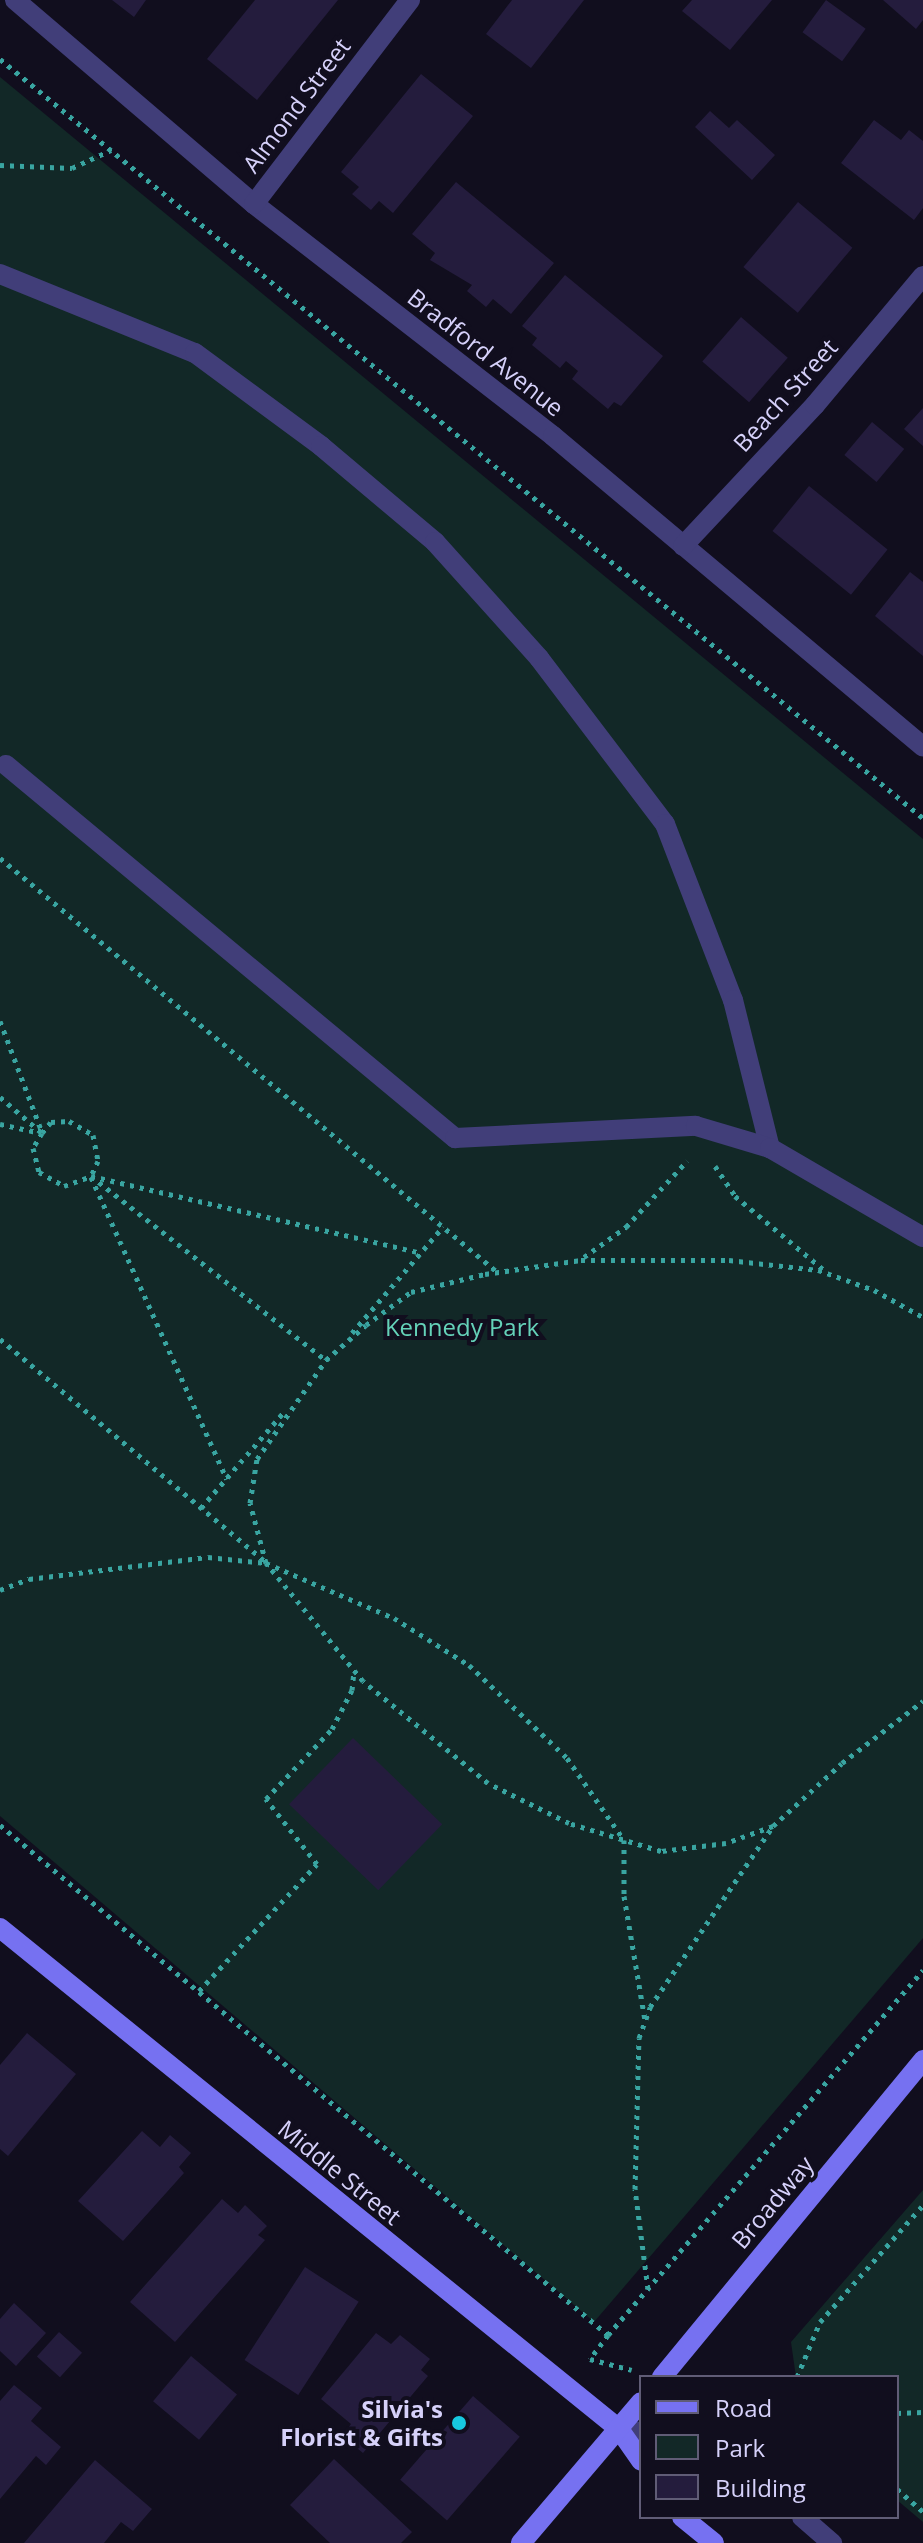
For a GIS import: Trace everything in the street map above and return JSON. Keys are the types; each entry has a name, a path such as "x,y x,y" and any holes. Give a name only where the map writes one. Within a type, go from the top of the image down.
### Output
{"street":[{"name":"Bradford Avenue","path":"15,0 254,204 553,436 923,747"},
{"name":"Almond Street","path":"254,204 410,0"},
{"path":"0,274 195,353 321,446 435,542 539,658 665,824 733,1000 770,1148"},
{"name":"Beach Street","path":"683,546 815,405 923,276"},
{"path":"6,765 455,1138 696,1126 770,1148 923,1237"},
{"name":"Middle Street","path":"0,1928 619,2429 639,2458"},
{"name":"Broadway","path":"654,2375 923,2060"},
{"path":"521,2543 639,2404"},
{"path":"619,2429 639,2432"},
{"path":"684,2519 714,2543"},
{"path":"804,2519 832,2543"}],"path":[{"path":"0,59 923,818"},
{"path":"0,165 72,168 111,150"},
{"path":"0,858 496,1272"},
{"path":"0,1021 42,1133"},
{"path":"0,1097 42,1133"},
{"path":"227,1479 91,1176 98,1161 93,1135 69,1121 51,1122 33,1148 39,1172 64,1186 91,1176 421,1253"},
{"path":"0,1124 42,1133"},
{"path":"581,1260 626,1227 687,1160"},
{"path":"712,1162 735,1196 827,1273 923,1317"},
{"path":"91,1176 326,1360"},
{"path":"201,1508 443,1227"},
{"path":"266,1563 250,1503 257,1459 326,1360 411,1292 496,1272 581,1260 729,1260 827,1273"},
{"path":"0,1339 266,1563 354,1672 418,1731 488,1783 569,1823 661,1851 726,1843 773,1826"},
{"path":"0,1590 29,1579 208,1557 266,1563 394,1618 469,1665 567,1758 624,1840 624,1896 645,2020"},
{"path":"199,1991 317,1864 266,1799 332,1729 352,1690 354,1672"},
{"path":"648,2289 635,2189 639,2038 645,2020 677,1964 773,1826 842,1763 923,1701"},
{"path":"0,1825 608,2335"},
{"path":"654,2375 590,2359 923,1970"},
{"path":"798,2375 820,2322 923,2205"},
{"path":"899,2413 923,2412"},
{"path":"899,2491 923,2512"}],"green space":[{"name":"Kennedy Park","path":"0,77 923,839 923,1938 594,2322 0,1816"},
{"path":"923,2190 923,2522 899,2502 899,2375 796,2375 791,2342"}],"building":[{"path":"112,0 146,0 134,17"},
{"path":"255,0 338,0 257,100 207,59"},
{"path":"512,0 584,0 531,68 486,34"},
{"path":"692,0 772,0 730,50 682,11"},
{"path":"826,0 866,29 842,61 802,32"},
{"path":"883,0 923,0 923,20 916,29"},
{"path":"421,74 473,116 393,213 379,201 371,210 352,194 359,187 341,172"},
{"path":"710,111 729,128 737,120 775,155 752,180 695,127"},
{"path":"874,120 901,140 909,130 923,141 923,208 914,220 841,163"},
{"path":"456,182 554,263 511,314 493,299 486,307 467,291 472,285 430,260 435,253 412,234"},
{"path":"798,202 852,248 798,313 743,267"},
{"path":"565,275 663,356 621,406 614,402 608,409 572,379 578,371 566,361 560,368 532,345 537,338 522,326"},
{"path":"741,317 788,358 749,402 702,362"},
{"path":"923,408 923,446 904,429"},
{"path":"872,422 904,449 877,482 844,455"},
{"path":"809,486 887,550 851,595 772,531"},
{"path":"910,572 923,582 923,656 875,616"},
{"path":"353,1738 442,1824 378,1890 289,1804"},
{"path":"27,2033 76,2074 8,2156 0,2149 0,2065"},
{"path":"142,2131 160,2147 170,2135 191,2153 179,2167 184,2173 123,2241 78,2201"},
{"path":"222,2199 238,2213 245,2205 267,2226 258,2235 265,2240 175,2342 130,2302"},
{"path":"305,2267 359,2302 298,2395 245,2360"},
{"path":"14,2303 46,2333 16,2366 0,2351 0,2319"},
{"path":"59,2332 82,2353 60,2377 37,2357"},
{"path":"376,2333 391,2344 400,2335 430,2359 421,2370 428,2376 363,2453 342,2436 351,2424 321,2399"},
{"path":"191,2356 237,2395 199,2440 153,2401"},
{"path":"14,2385 42,2408 31,2421 61,2447 46,2465 36,2456 0,2499 0,2401"},
{"path":"473,2396 520,2437 447,2520 400,2480"},
{"path":"334,2459 412,2532 401,2543 330,2543 290,2505"},
{"path":"95,2460 152,2509 133,2531 121,2522 104,2543 24,2543"}],"place":[{"name":"Silvia's Florist & Gifts","path":"459,2423"}]}
